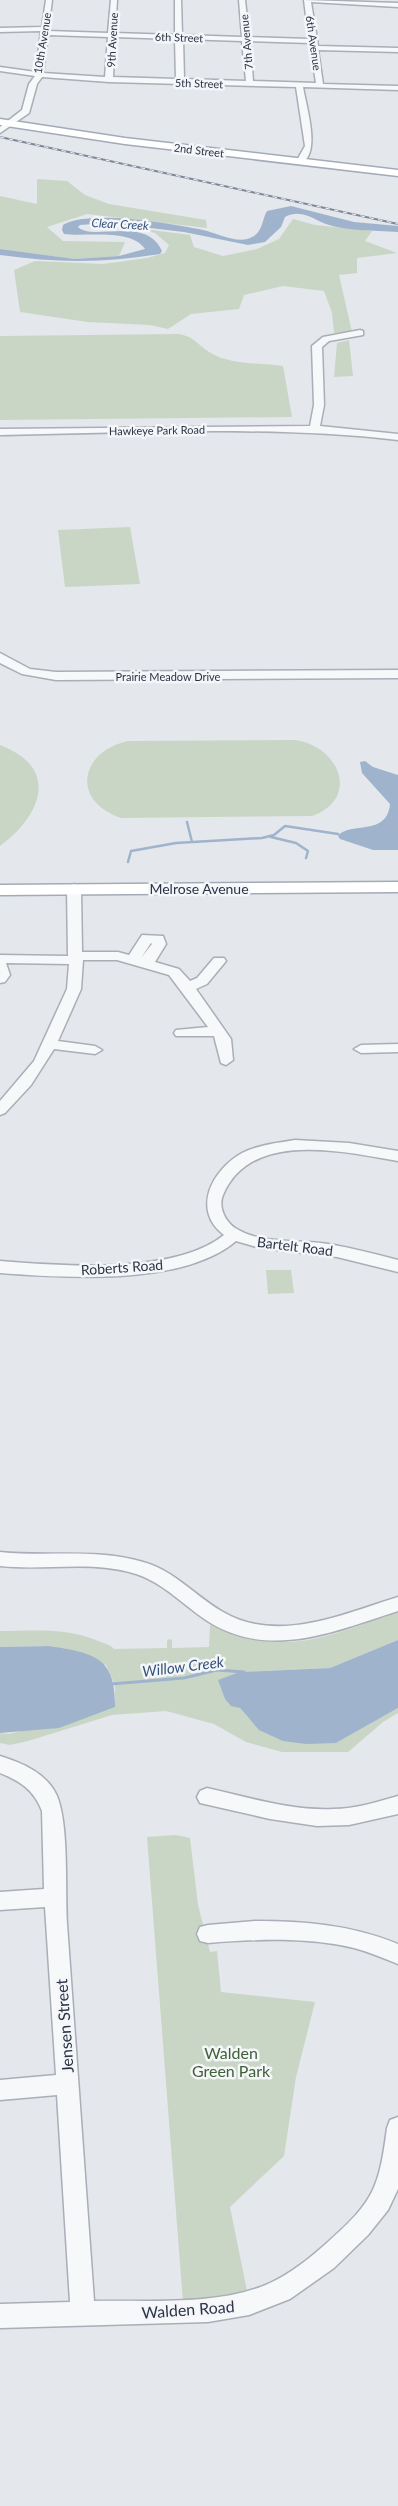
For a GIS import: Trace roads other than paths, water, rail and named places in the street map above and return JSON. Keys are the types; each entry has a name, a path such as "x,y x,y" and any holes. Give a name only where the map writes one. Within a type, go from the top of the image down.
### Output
{"main road":[{"name":"2nd Street","path":"5,123 398,173"},
{"name":"Melrose Avenue","path":"0,901 74,894 118,894 156,888 398,887"},
{"name":"Melrose Avenue","path":"0,890 74,894 398,898"}],"street":[{"name":"10th Avenue","path":"0,131 5,123 26,111 33,84 39,76 49,0"},
{"name":"9th Avenue","path":"109,80 114,0"},
{"path":"178,0 180,82"},
{"name":"7th Avenue","path":"242,0 250,84"},
{"path":"308,0 382,2 398,5"},
{"name":"6th Avenue","path":"308,0 320,86"},
{"name":"6th Street","path":"0,30 246,39 398,50"},
{"name":"5th Street","path":"0,69 39,76 109,80 398,88"},
{"name":"6th Avenue","path":"299,85 309,146 306,155 300,162"},
{"path":"314,429 319,404 317,346 326,339 360,333"},
{"name":"Hawkeye Park Road","path":"0,432 314,429 348,432 398,444"},
{"name":"Hawkeye Park Road","path":"314,429 398,438"},
{"name":"Prairie Meadow Drive","path":"0,657 7,663 25,671 56,676 398,674"},
{"name":"Prairie Meadow Drive","path":"340,675 398,679"},
{"path":"0,1110 31,1075 49,1044 74,989 76,959 74,894"},
{"path":"0,959 136,961 174,972 188,988 224,1039 226,1060"},
{"path":"188,988 202,981 219,961"},
{"path":"0,965 2,975 0,979"},
{"path":"181,1033 219,1031"},
{"path":"49,1044 95,1050"},
{"path":"361,1049 398,1048"},
{"name":"Bartelt Road","path":"398,1156 320,1146 276,1146 251,1154 241,1160 225,1177 213,1200 215,1216 228,1230 252,1242 318,1248 398,1266"},
{"name":"Roberts Road","path":"0,1267 73,1271 173,1263 203,1256 229,1243 235,1234"},
{"path":"0,1559 99,1560 143,1569 166,1580 218,1618 253,1632 275,1635 316,1631 398,1604"},
{"name":"Jensen Street","path":"0,1764 24,1774 37,1784 46,1795 52,1811 55,1897 82,2314"},
{"path":"207,1796 294,1815 318,1817 357,1815 398,1805"},
{"path":"0,1901 55,1897"},
{"path":"208,1934 258,1930 300,1932 356,1941 398,1954"},
{"path":"0,2090 68,2084"},
{"name":"Walden Road","path":"0,2316 208,2310 238,2306 265,2299 290,2287 314,2270 366,2222 375,2211 385,2194 392,2172 398,2128"}],"water":[{"name":"Clear Creek","path":"291,206 354,222 398,226 398,232 339,228 308,216 294,214 285,217 281,227 265,242 248,245 184,232 108,223 80,225 78,227 85,231 120,231 144,234 154,240 162,251 160,254 139,257 80,261 0,255 0,249 75,259 119,256 145,249 138,242 130,238 108,235 64,234 62,230 63,225 76,220 92,218 132,219 203,230 228,238 247,239 256,235 267,211"},
{"path":"365,761 373,767 398,775 398,850 373,850 340,839 338,836 351,829 375,825 382,821 387,814 390,804 362,773 360,762"},
{"path":"398,1640 398,1708 336,1743 306,1744 283,1741 259,1730 240,1708 231,1706 225,1699 218,1680 240,1672 330,1668"},
{"path":"49,1646 78,1651 99,1660 106,1667 111,1677 115,1707 59,1728 0,1733 0,1647"}],"waterway":[{"path":"187,822 192,842"},
{"path":"128,862 131,851 176,843 262,838 274,835 285,826 338,834"},
{"path":"271,837 296,843 308,851 306,858"},
{"name":"Willow Creek","path":"111,1684 184,1678 217,1670 244,1672"}],"railway":[{"path":"0,137 398,224"}],"park label":[{"name":"Walden Green Park","path":"231,2061"}]}
